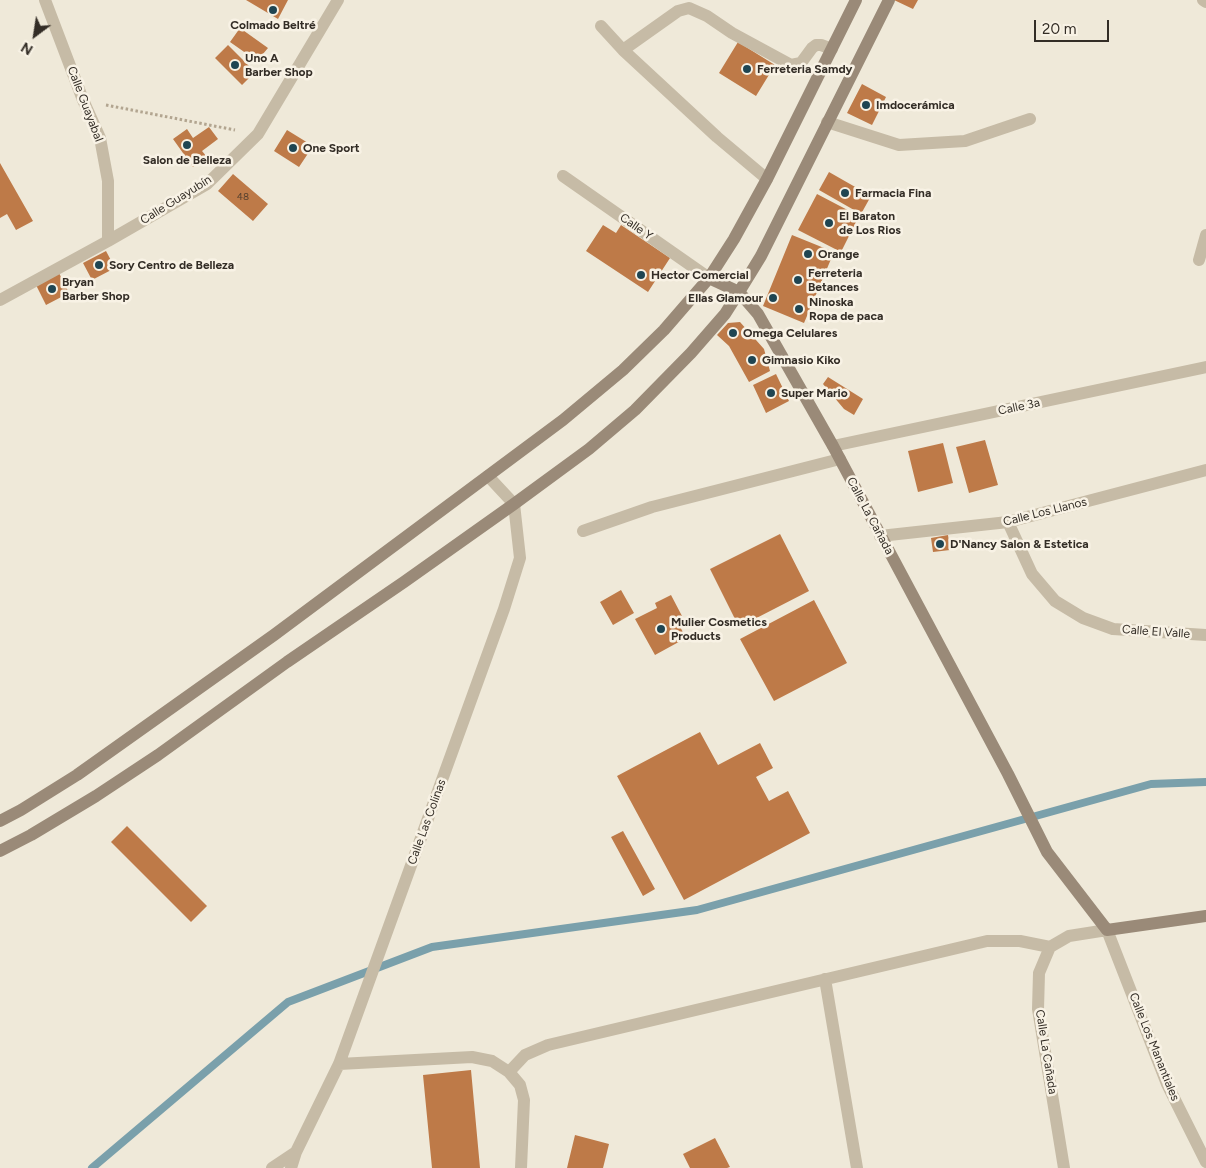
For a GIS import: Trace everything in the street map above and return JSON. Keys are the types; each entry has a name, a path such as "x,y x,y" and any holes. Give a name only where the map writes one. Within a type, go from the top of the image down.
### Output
{"main road":[{"path":"0,821 77,775 274,635 563,420 623,370 664,330 709,278 734,239 767,178 856,0"},
{"path":"0,851 31,835 96,796 158,755 286,662 514,504 589,449 635,410 691,353 725,314 739,292 761,256 889,0"},
{"name":"Calle La Cañada","path":"709,278 739,292 758,314 840,459 1008,774 1047,852 1107,930"},
{"path":"1107,930 1206,916"}],"street":[{"name":"Calle Guayabal","path":"45,0 100,138 108,181 108,241"},
{"name":"Calle Guayubín","path":"0,300 207,184 258,134 338,0"},
{"path":"623,50 678,11 689,8 707,16 732,33 791,65 801,63 812,48 816,46 821,45 832,49"},
{"path":"601,26 623,50 717,137 767,178"},
{"path":"827,122 900,145 965,141 1030,119"},
{"name":"Calle Y","path":"563,176 709,278"},
{"path":"1199,260 1206,235"},
{"name":"Calle 3a","path":"833,446 1206,368"},
{"path":"583,530 652,507 840,459"},
{"name":"Calle Los Llanos","path":"880,536 1008,522 1206,470"},
{"path":"488,476 514,504"},
{"name":"Calle Las Colinas","path":"291,1168 296,1152 339,1064 504,609 520,558 514,504"},
{"name":"Calle El Valle","path":"1008,522 1032,574 1055,601 1083,618 1113,629 1206,635"},
{"path":"509,1072 525,1055 548,1045 825,979 987,941 1020,941 1050,948 1069,936 1107,930"},
{"name":"Calle Los Manantiales","path":"1107,930 1168,1084 1206,1162"},
{"name":"Calle La Cañada","path":"1050,948 1039,973 1038,1009 1064,1168"},
{"path":"825,979 857,1168"},
{"path":"339,1064 472,1057 492,1061 509,1072 520,1085 524,1100 521,1168"},
{"path":"272,1168 296,1152"}],"path":[{"path":"84,100 258,134"}],"building":[{"name":"Colmado Beltré","path":"246,0 288,0 278,19"},
{"path":"894,0 918,0 913,9"},
{"path":"240,28 268,48 257,61 230,42"},
{"name":"Ferreteria Samdy","path":"738,42 775,65 756,96 719,73"},
{"name":"Uno A Barber Shop","path":"228,45 255,72 242,85 215,58"},
{"name":"Imdocerámica","path":"862,84 886,97 872,125 847,113"},
{"name":"Salon de Belleza","path":"209,127 218,139 202,151 207,157 193,167 173,139 187,129 193,138"},
{"name":"One Sport","path":"287,130 313,146 299,167 274,151"},
{"path":"0,163 33,221 16,230 7,214 0,218"},
{"name":"Farmacia Fina","path":"829,172 871,196 861,214 819,190"},
{"path":"233,174 268,204 253,221 218,191"},
{"name":"El Baraton de Los Rios","path":"817,194 859,216 841,252 798,230"},
{"name":"Hector Comercial","path":"603,225 616,233 621,225 670,258 648,292 586,251"},
{"path":"792,235 834,252 804,323 763,306"},
{"name":"Sory Centro de Belleza","path":"106,251 115,268 92,280 83,263"},
{"name":"Bryan Barber Shop","path":"59,273 69,293 46,305 36,285"},
{"name":"Gimnasio Kiko","path":"740,322 764,349 770,371 749,382 729,346 717,335 728,323"},
{"name":"Super Mario","path":"776,374 789,401 766,413 753,385"},
{"path":"828,377 863,399 854,415 844,409 823,384"},
{"path":"985,440 998,485 969,493 956,447"},
{"path":"943,443 953,483 918,492 908,451"},
{"path":"780,534 809,591 739,627 710,569"},
{"name":"D'Nancy Salon & Estetica","path":"948,535 950,550 933,552 931,538"},
{"path":"621,590 634,613 613,625 600,602"},
{"path":"671,595 682,616 676,619 686,638 655,655 635,619 657,608 655,603"},
{"path":"814,600 847,663 774,701 740,639"},
{"path":"700,732 718,765 760,743 773,768 756,777 769,801 788,791 810,833 684,900 617,776"},
{"path":"127,826 207,906 191,922 111,842"},
{"path":"623,831 655,889 643,896 611,837"},
{"path":"471,1070 480,1168 432,1168 423,1075"},
{"path":"575,1135 609,1144 603,1168 567,1168"},
{"path":"715,1138 730,1167 690,1168 683,1154"}],"waterway":[{"path":"92,1168 288,1002 432,947 697,910 1151,784 1206,782"}],"place":[{"name":"Colmado Beltré","path":"273,10"},
{"name":"Uno A Barber Shop","path":"235,65"},
{"name":"Ferreteria Samdy","path":"747,69"},
{"name":"Imdocerámica","path":"866,105"},
{"name":"Salon de Belleza","path":"187,145"},
{"name":"One Sport","path":"293,148"},
{"name":"Farmacia Fina","path":"845,193"},
{"name":"El Baraton de Los Rios","path":"829,223"},
{"name":"Orange","path":"808,254"},
{"name":"Sory Centro de Belleza","path":"99,265"},
{"name":"Hector Comercial","path":"641,275"},
{"name":"Ferreteria Betances","path":"798,280"},
{"name":"Bryan Barber Shop","path":"52,289"},
{"name":"Ellas Glamour","path":"773,298"},
{"name":"Ninoska Ropa de paca","path":"799,309"},
{"name":"Omega Celulares","path":"733,333"},
{"name":"Gimnasio Kiko","path":"752,360"},
{"name":"Super Mario","path":"771,393"},
{"name":"D'Nancy Salon & Estetica","path":"940,544"},
{"name":"Mulier Cosmetics Products","path":"661,629"}]}
